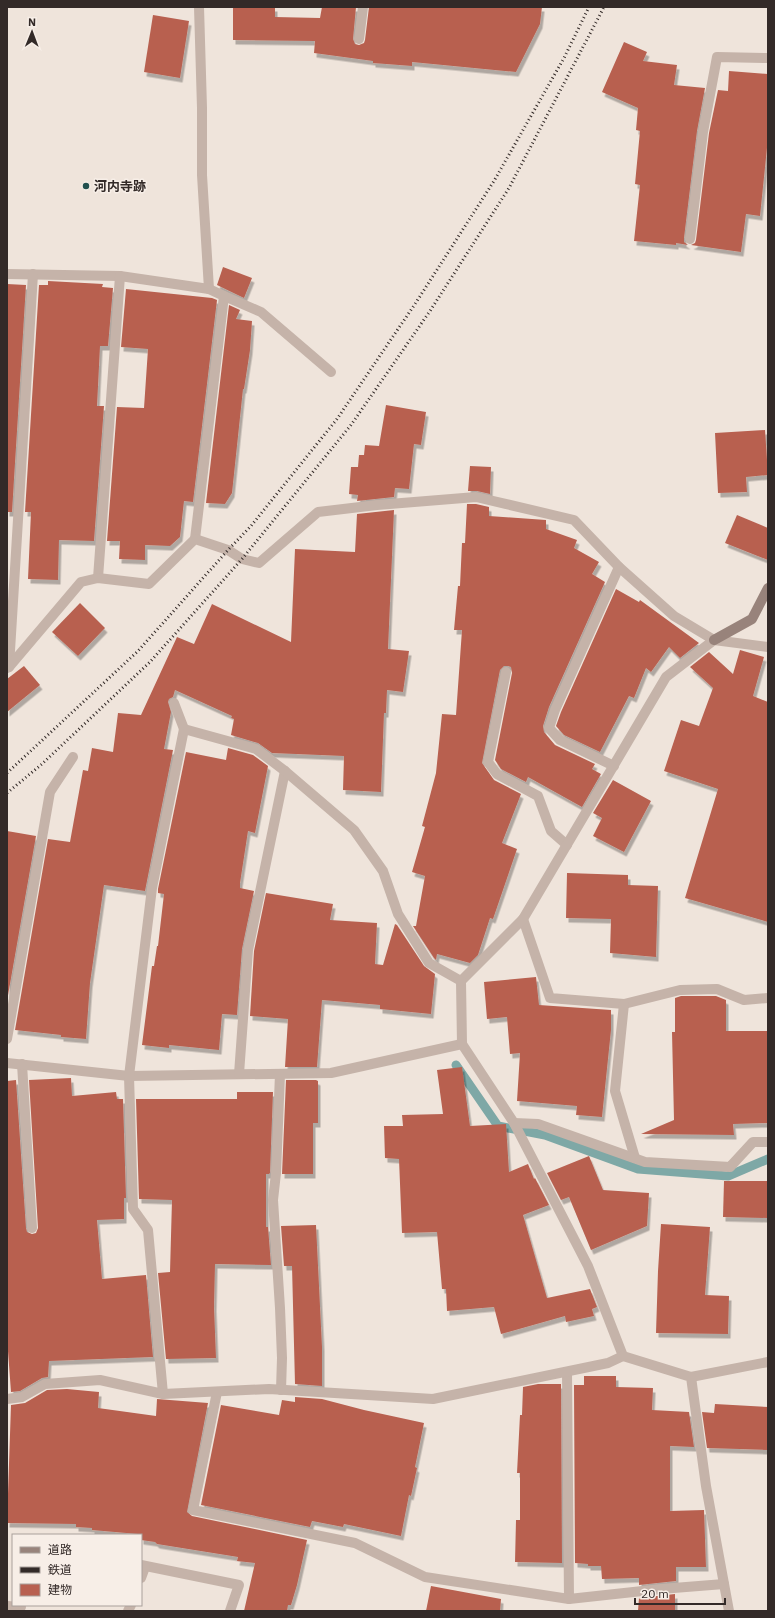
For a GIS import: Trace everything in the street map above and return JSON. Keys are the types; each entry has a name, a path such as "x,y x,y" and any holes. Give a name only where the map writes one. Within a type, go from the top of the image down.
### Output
{"street":[{"path":"199,7 202,175 209,289"},
{"path":"359,39 363,7"},
{"path":"690,239 703,132 717,57 768,58"},
{"path":"7,274 120,276 209,289 261,312 331,372"},
{"path":"8,668 33,274"},
{"path":"98,578 120,276"},
{"path":"8,668 81,582 98,578 149,584 195,539 224,296"},
{"path":"195,539 228,550 242,559 259,563 318,512 377,505 476,497 574,520 619,567 674,616 714,640 768,647"},
{"path":"614,766 560,740 548,728 619,567"},
{"path":"623,1356 588,1266 514,1123 462,1044 461,981 523,919 666,677 714,640 752,619 768,588"},
{"path":"506,672 488,762 497,774 538,796 551,831 567,845"},
{"path":"163,1394 148,1230 132,1209 130,1076 152,888 184,729 174,703"},
{"path":"184,729 256,749 285,771 354,830 383,870 398,914 429,963 461,981"},
{"path":"7,1039 50,792 73,757"},
{"path":"238,1074 248,950 285,771"},
{"path":"523,919 550,998 624,1004 680,990 717,989 744,1000 768,998"},
{"path":"624,1004 615,1091 635,1158"},
{"path":"7,1062 130,1076 331,1073 462,1044"},
{"path":"22,1064 32,1228"},
{"path":"280,1074 276,1173 272,1200 280,1308 282,1358 281,1390"},
{"path":"514,1123 538,1124 645,1162 730,1167 753,1142 768,1142"},
{"path":"7,1399 22,1397 45,1384 100,1380 163,1394 281,1390 433,1399 608,1363 623,1356 691,1377 768,1362"},
{"path":"567,1372 569,1599"},
{"path":"691,1377 706,1486 729,1611"},
{"path":"217,1392 194,1510 355,1543 425,1577 569,1599 724,1584"},
{"path":"143,1566 239,1585 230,1611"},
{"path":"7,1606 21,1608"}],"building":[{"path":"233,7 275,7 275,17 320,18 322,7 356,7 353,39 355,44 359,45 364,43 365,40 369,7 542,7 540,24 516,72 412,62 412,66 373,63 373,61 314,53 315,41 233,40"},
{"path":"153,15 189,21 180,78 144,72"},
{"path":"624,42 647,52 643,61 677,65 674,85 705,88 697,131 684,238 684,242 688,245 634,241 640,185 635,184 640,131 636,130 638,108 602,92"},
{"path":"729,71 768,74 768,138 760,216 746,214 741,252 691,245 695,243 696,240 709,133 718,90 728,91"},
{"path":"223,267 252,278 244,298 217,285"},
{"path":"48,281 103,284 102,287 113,288 108,346 100,346 97,406 104,406 94,541 59,540 58,580 28,579 31,512 25,512 39,285 48,285"},
{"path":"7,284 26,285 12,512 7,512"},
{"path":"126,289 212,298 217,300 193,502 184,501 180,537 170,546 145,545 145,560 119,559 120,541 107,541 117,407 144,408 148,349 121,347"},
{"path":"229,305 240,310 236,319 252,321 250,350 243,389 232,493 225,504 206,503"},
{"path":"386,405 426,412 421,445 414,444 409,489 395,488 394,497 357,501 358,495 349,494 351,467 358,467 359,455 364,455 365,445 379,446"},
{"path":"765,430 768,475 746,477 747,492 718,493 715,433"},
{"path":"470,466 491,467 490,494 477,491 468,491"},
{"path":"467,504 476,504 489,507 489,516 546,520 546,529 577,540 574,548 599,562 592,574 605,582 549,707 543,726 544,732 555,745 595,764 592,769 601,774 582,807 528,777 526,782 501,769 495,760 512,673 511,667 508,666 504,666 500,670 482,763 494,780 521,794 502,843 517,849 493,919 490,918 478,955 470,963 437,954 436,960 413,926 416,926 425,876 412,872 425,827 422,826 436,773 442,714 456,715 462,630 454,630 458,586 460,586 462,543 465,543"},
{"path":"394,510 388,649 409,651 403,692 387,690 386,713 384,713 381,792 343,790 344,756 272,753 258,743 231,735 234,719 231,718 232,716 175,690 173,697 169,699 168,702 171,712 164,749 173,750 145,891 104,885 90,983 86,1039 15,1030 48,839 70,842 83,770 88,771 92,748 113,752 118,713 141,715 177,637 194,644 212,604 291,642 295,549 355,552 357,514"},
{"path":"737,515 768,528 768,560 725,543"},
{"path":"616,589 639,602 640,600 699,643 680,658 669,647 651,672 646,668 634,698 629,696 600,752 564,735 556,726"},
{"path":"80,603 105,628 78,656 52,632"},
{"path":"740,650 764,657 753,696 768,702 768,922 685,898 718,789 664,771 681,720 699,726 713,688 690,667 709,652 733,674"},
{"path":"24,666 40,685 7,712 7,679"},
{"path":"228,748 253,755 268,766 255,833 248,831 240,883 240,888 254,891 242,949 237,1015 222,1014 219,1050 169,1045 169,1048 142,1045 152,966 154,966 158,946 164,894 158,893 158,889 186,752 226,760"},
{"path":"613,780 651,801 624,852 593,836 602,818 593,813"},
{"path":"7,831 36,836 7,1001"},
{"path":"567,873 628,875 628,885 658,886 656,957 610,953 611,919 566,918"},
{"path":"266,893 333,904 330,920 377,923 375,964 383,965 395,924 397,925 424,966 435,974 431,1014 380,1009 380,1005 322,1000 317,1067 285,1067 288,1019 250,1016 254,951"},
{"path":"536,977 539,1005 611,1010 611,1030 602,1117 576,1115 577,1106 517,1101 520,1053 510,1054 507,1017 487,1019 484,982"},
{"path":"681,996 716,996 726,1000 726,1031 768,1031 768,1123 733,1124 734,1135 641,1134 674,1120 672,1032 675,1032 675,998"},
{"path":"462,1067 470,1126 506,1124 509,1172 528,1164 534,1179 535,1178 549,1205 523,1215 547,1298 590,1289 597,1307 592,1309 594,1316 566,1322 565,1316 501,1334 494,1307 447,1311 446,1289 442,1289 437,1232 402,1233 399,1159 385,1158 384,1126 403,1126 402,1115 443,1114 437,1070"},
{"path":"71,1078 72,1096 116,1092 117,1099 123,1099 126,1198 124,1198 124,1219 97,1220 102,1279 146,1275 153,1357 49,1361 48,1377 42,1378 20,1391 11,1392 7,1338 7,1081 16,1080 26,1228 27,1232 32,1234 36,1233 38,1228 29,1080"},
{"path":"286,1080 318,1081 318,1123 313,1123 313,1174 282,1174"},
{"path":"237,1092 273,1092 270,1173 266,1174 266,1227 268,1227 271,1265 215,1264 214,1307 216,1358 166,1359 158,1273 170,1272 172,1200 139,1199 136,1099 237,1099"},
{"path":"589,1156 603,1190 649,1193 647,1226 591,1250 569,1197 561,1200 547,1173"},
{"path":"724,1181 768,1181 768,1218 723,1217"},
{"path":"661,1224 710,1227 705,1295 729,1296 728,1334 656,1333"},
{"path":"316,1225 322,1347 322,1386 295,1384 292,1266 284,1266 281,1226"},
{"path":"584,1376 616,1376 616,1387 653,1388 652,1410 689,1412 694,1447 670,1446 670,1511 704,1510 706,1567 676,1567 676,1581 639,1585 639,1578 602,1579 601,1566 588,1566 588,1564 575,1563 574,1385 584,1385"},
{"path":"538,1384 561,1384 562,1563 515,1562 516,1520 520,1520 520,1473 517,1473 523,1387"},
{"path":"67,1389 99,1392 98,1408 156,1416 157,1399 208,1403 187,1512 192,1516 307,1540 297,1585 291,1605 288,1605 287,1611 244,1611 255,1563 237,1561 238,1557 157,1544 155,1542 142,1540 142,1534 92,1530 92,1528 76,1527 76,1524 7,1523 11,1405 25,1403 47,1390"},
{"path":"295,1397 322,1399 424,1423 415,1467 417,1468 411,1496 409,1495 401,1536 344,1524 343,1527 312,1521 310,1527 201,1505 221,1405 279,1415 282,1400 295,1402"},
{"path":"715,1404 768,1407 768,1450 707,1448 702,1412 714,1413"},
{"path":"431,1586 501,1599 500,1611 426,1611"},
{"path":"675,1594 675,1611 638,1611 639,1598"}],"waterway":[{"path":"456,1065 498,1126 545,1135 638,1169 728,1176 768,1159"}],"railway":[{"path":"7,773 138,651 251,526 337,419 415,304 494,181 564,58 589,7"},
{"path":"7,793 42,764 150,662 242,559 351,425 430,311 509,188 604,7"}],"place":[{"name":"河内寺跡","path":"86,186"}]}
